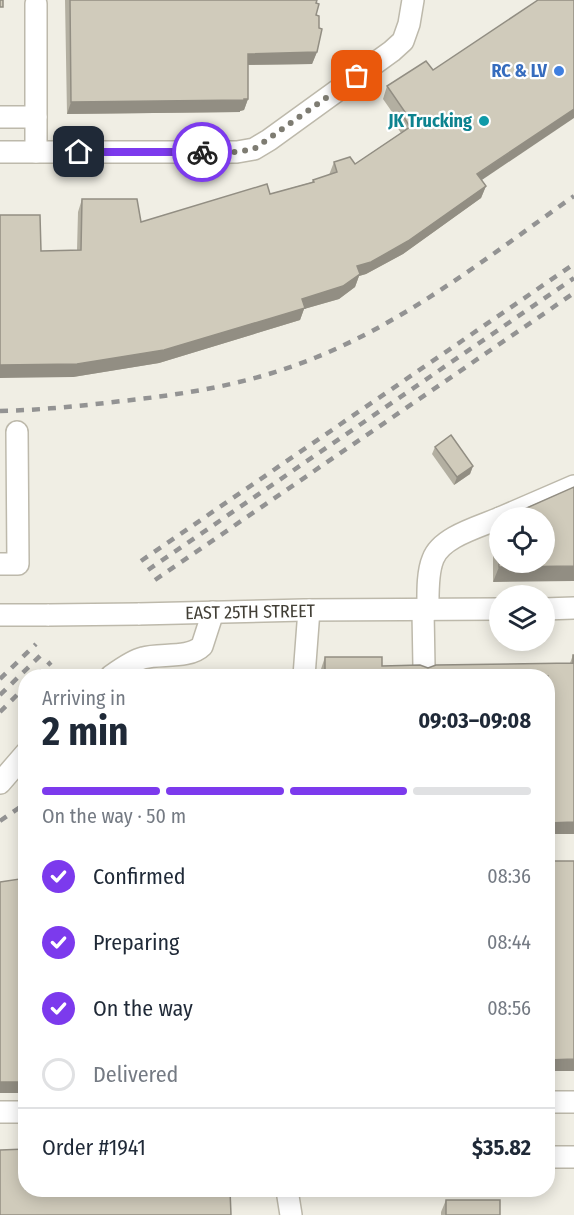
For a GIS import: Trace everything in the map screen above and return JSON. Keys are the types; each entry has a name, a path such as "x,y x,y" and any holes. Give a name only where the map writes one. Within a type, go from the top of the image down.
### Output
{"street":[{"path":"0,152 237,152 254,149 392,51 403,40 409,24 413,0"},
{"path":"36,4 36,152"},
{"path":"0,117 36,117"},
{"path":"0,564 18,564 17,432"},
{"path":"525,507 574,486"},
{"path":"424,667 425,611 432,561 444,542 489,523"},
{"path":"555,609 574,608"},
{"name":"EAST 25TH STREET","path":"0,615 489,609"},
{"path":"301,669 309,610"},
{"path":"123,669 143,658 198,650 202,646 213,612"},
{"path":"0,783 18,762"},
{"path":"555,1102 574,1102"},
{"path":"0,1112 18,1112"},
{"path":"555,1156 574,1156"},
{"path":"288,1197 291,1215"}],"building":[{"path":"70,0 317,0 316,3 319,4 316,15 319,16 319,28 322,29 317,52 248,54 248,99 71,102"},
{"path":"538,0 574,0 574,109 477,174 486,186 408,241 371,262 357,266 360,274 343,286 302,299 305,308 164,350 77,364 0,365 0,215 40,215 41,251 81,250 82,199 137,199 141,222 267,184 270,194 314,182 313,180 337,172 334,162 350,157 355,164 410,127 402,114 405,112 387,86 426,61 433,70"},
{"path":"451,435 473,466 457,477 435,447"},
{"path":"574,487 574,566 555,566 555,507 529,507"},
{"path":"574,655 574,822 555,823 555,669 325,669 325,657 382,657 382,666 420,665 428,668 436,665 573,663"},
{"path":"555,861 574,861 574,1059 555,1060"},
{"path":"18,879 18,1082 0,1082 0,882"},
{"path":"18,1149 18,1197 230,1197 231,1215 0,1215 0,1150"},
{"path":"446,1200 500,1200 500,1215 446,1215"}],"railway":[{"path":"0,411 76,406 172,395 245,381 293,366 351,342 418,305 574,196"},
{"path":"141,561 574,264"},
{"path":"148,570 574,278"},
{"path":"155,580 574,293"},
{"path":"0,679 36,644"},
{"path":"27,669 43,653"},
{"path":"44,669 51,662"},
{"path":"0,695 18,677"},
{"path":"0,712 18,694"},
{"path":"0,821 18,809"}],"way so far":[{"path":"202,152 237,152 254,149 357,76"}],"place":[{"name":"RC & LV","path":"559,71"},
{"name":"JK Trucking","path":"484,121"}],"route":[{"path":"79,152 202,152"}]}
